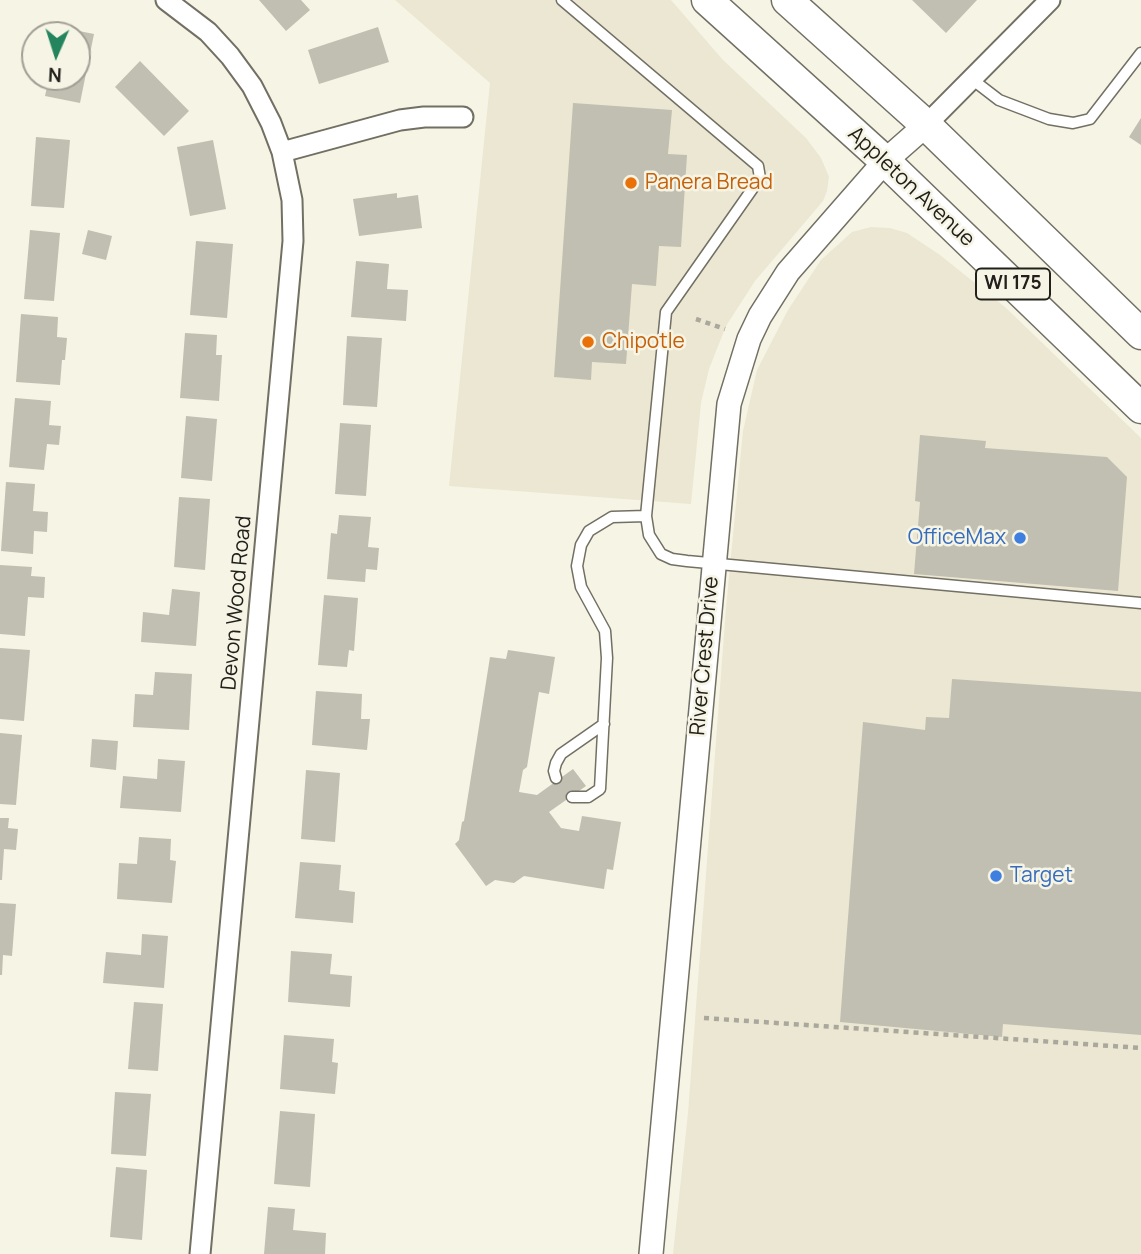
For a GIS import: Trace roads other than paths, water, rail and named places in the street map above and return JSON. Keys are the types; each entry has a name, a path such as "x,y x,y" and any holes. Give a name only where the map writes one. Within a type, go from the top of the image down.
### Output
{"main road":[{"name":"Appleton Avenue","path":"707,0 885,161 1141,408"},
{"name":"WI 175","path":"787,0 926,125 1141,334"}],"street":[{"name":"Devon Wood Road","path":"166,0 208,32 252,86 282,152 292,200 293,241 200,1254"},
{"path":"926,125 1048,1"},
{"path":"282,152 400,120 463,117"},
{"name":"River Crest Drive","path":"650,1254 729,404 749,339 788,272 885,161 926,125"}],"lane":[{"path":"562,0 758,166 760,178 666,312 646,516 649,535 661,554 672,559 713,564 1141,603"},
{"path":"973,80 999,100 1049,119 1073,123 1090,119 1141,53"},
{"path":"572,797 588,797 600,789 607,658 605,631 581,587 577,566 581,545 589,531 612,517 646,516"},
{"path":"556,778 556,763 561,754 604,724"}],"place":[{"name":"Panera Bread","path":"631,183"},
{"name":"Chipotle","path":"588,342"},
{"name":"OfficeMax","path":"1020,538"},
{"name":"Target","path":"996,876"}]}
